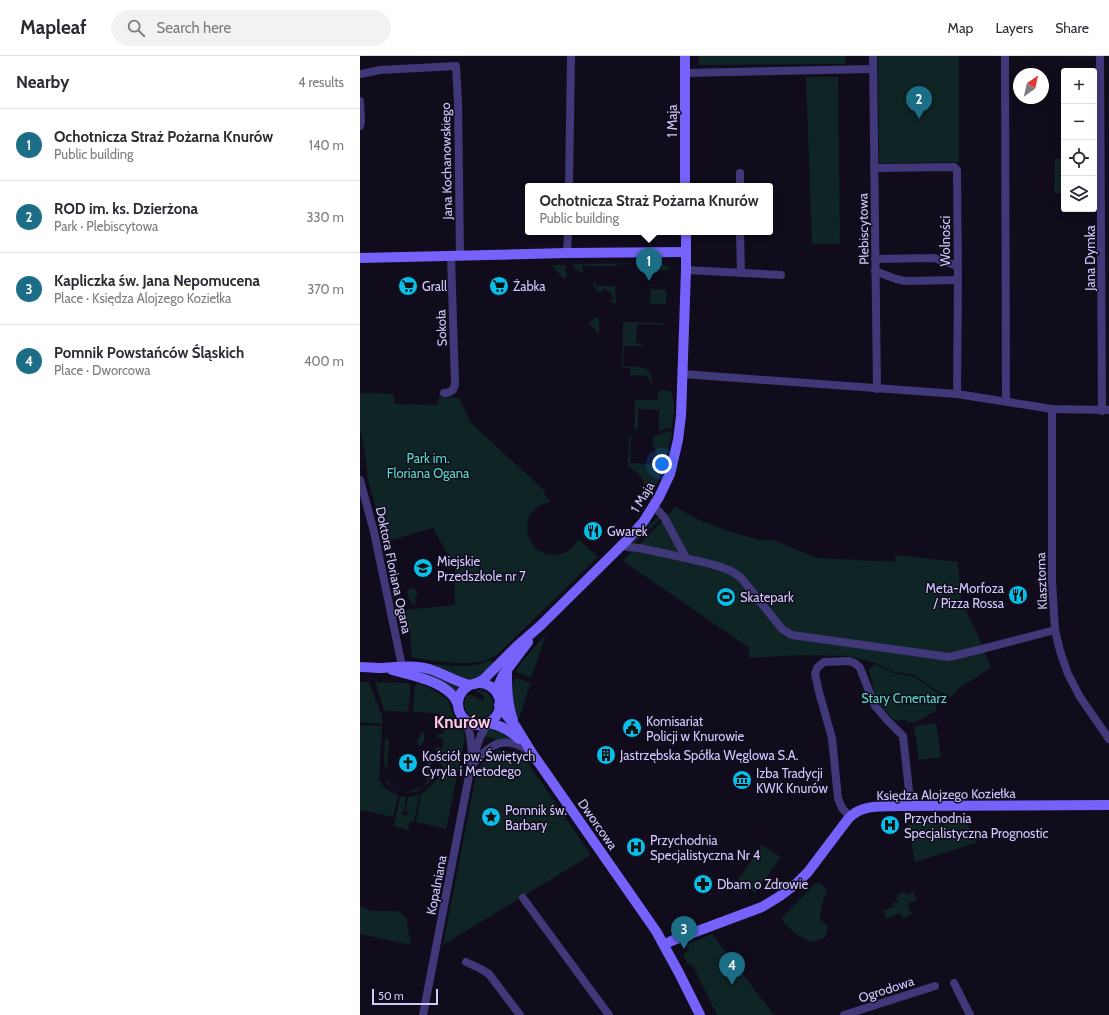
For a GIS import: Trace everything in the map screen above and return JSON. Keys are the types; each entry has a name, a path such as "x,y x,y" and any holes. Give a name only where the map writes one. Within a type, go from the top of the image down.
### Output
{"street":[{"path":"568,183 571,56"},
{"name":"1 Maja","path":"685,56 685,183"},
{"name":"Plebiscytowa","path":"872,56 877,389"},
{"path":"1004,56 1006,401"},
{"name":"Jana Dymka","path":"1100,56 1106,411"},
{"name":"Jana Kochanowskiego","path":"360,74 380,70 456,66 459,192 455,256"},
{"path":"685,73 873,69"},
{"path":"360,100 360,126"},
{"name":"Wolności","path":"874,168 954,167 957,170 957,394"},
{"path":"740,173 740,183"},
{"path":"567,253 568,235"},
{"name":"1 Maja","path":"472,685 484,679 512,650 540,626 623,544 640,526 663,490 670,474 678,440 681,416 686,235"},
{"path":"740,235 741,273"},
{"path":"360,258 686,252"},
{"name":"Sokoła","path":"444,393 449,393 455,384 455,256"},
{"path":"875,259 934,258 957,266"},
{"path":"686,270 781,275"},
{"path":"876,272 905,281 958,280"},
{"path":"682,374 957,394 1052,409 1106,411"},
{"name":"Klasztorna","path":"1052,409 1052,581 1055,630 1068,674 1080,697 1109,739"},
{"name":"Doktora Floriana Ogana","path":"360,480 375,536 402,666"},
{"path":"654,506 664,517 686,558"},
{"path":"623,544 627,547 639,548 686,558 728,569 736,573 782,629 788,633 799,636 949,657 1055,630"},
{"name":"1 Maja","path":"498,700 498,686 502,676 540,626"},
{"path":"850,817 842,808 838,798 832,738 816,676 817,668 824,662 849,661 858,665 875,706 903,736 910,806"},
{"path":"360,667 382,668 402,666 428,668 457,682 472,685 484,684 495,691 499,708 496,716 488,723 476,725 465,720 460,713 456,700 444,688 419,677 382,668"},
{"path":"507,669 509,709 516,727"},
{"path":"458,705 458,700 461,693 472,685"},
{"name":"Dworcowa","path":"498,700 503,711 516,727 532,753 636,902 664,945 700,1015"},
{"name":"Kopalniana","path":"465,720 470,734 472,763"},
{"name":"Dworcowa","path":"488,723 506,728 518,737 532,753"},
{"name":"Kopalniana","path":"423,1015 472,763 480,735 488,723"},
{"path":"472,763 485,751 504,742 515,743 532,753"},
{"name":"Księdza Alojzego Koziełka","path":"664,945 762,907 780,896 805,875 850,817 857,811 872,807 910,806 1109,805"},
{"path":"523,898 609,1015"},
{"path":"466,962 489,974 520,1015"},
{"path":"954,983 970,1015"},
{"name":"Ogrodowa","path":"844,1015 934,986"}],"green space":[{"path":"698,56 846,56 845,64 699,65"},
{"path":"878,56 959,56 959,162 879,163"},
{"path":"806,77 838,77 840,244 812,244"},
{"path":"1055,158 1061,159 1061,194 1054,193"},
{"path":"633,263 615,266 585,266 585,264"},
{"path":"649,263 664,264 670,270 658,271 658,265 649,265"},
{"path":"583,264 583,273 574,268 573,265"},
{"path":"551,265 565,265 567,276 564,279"},
{"path":"594,280 596,286 615,286 616,304 610,302 614,297 605,288 600,293 594,287"},
{"path":"651,289 666,290 666,304 650,304"},
{"path":"597,316 599,319 599,334 589,323"},
{"path":"623,322 666,323 661,325 637,324 636,343 642,343 642,346 624,346 623,366 642,367 647,369 650,373 652,382 649,381 648,376 630,375 630,368 622,368"},
{"path":"661,390 670,391 672,395 674,409 672,428 663,429 659,432 659,410 638,409 638,430 635,429 635,400 658,400 658,393"},
{"name":"Park im. Floriana Ogana","path":"360,393 393,394 395,404 438,405 439,397 459,398 471,423 546,492 544,494 551,502 539,506 531,514 527,523 531,543 538,550 548,554 560,554 570,549 578,539 598,557 498,654 487,660 460,663 412,658 410,631 408,630 404,610 455,605 455,568 433,528 385,542 368,480 365,452 360,430"},
{"path":"669,431 672,432 667,454 657,484 653,491 649,492 646,489 641,477 628,465 629,437 631,434 630,463 655,464 656,447 653,447 653,436"},
{"path":"676,507 695,518 725,530 759,540 774,540 817,558 895,562 895,555 958,562 961,600 991,668 959,688 950,698 914,675 894,672 876,663 849,656 800,655 750,658 748,647 623,561"},
{"path":"660,515 662,518 633,545 628,545"},
{"path":"411,588 415,589 418,595 415,598 416,603 413,604 407,593"},
{"path":"546,634 532,676 530,677 516,672 521,663"},
{"path":"490,660 495,664 485,673 478,677 469,679 464,679 425,663 466,666"},
{"name":"Stary Cmentarz","path":"875,664 894,673 914,677 940,694 941,697 936,706 937,710 918,721 908,723 906,720 895,721 879,704 875,695 869,670"},
{"path":"422,670 459,686 455,693 422,676"},
{"path":"515,677 528,682 530,685 519,719 513,698"},
{"path":"360,682 369,682 382,716 382,724 360,722"},
{"path":"375,682 408,683 411,685 408,711 384,710"},
{"path":"418,683 437,692 448,700 455,719 463,730 465,737 458,772 444,769 438,761 442,761 443,752 436,752 436,747 443,748 443,738 437,737 437,734 444,734 444,724 438,724 441,714 413,711 415,686"},
{"path":"475,690 482,690 486,692 491,697 493,702 491,712 487,717 481,719 471,716 467,713 465,708 464,702 467,695 471,695 482,701 485,697"},
{"path":"936,723 941,757 919,760 914,726"},
{"path":"360,725 382,726 379,779 384,787 398,795 393,817 360,810"},
{"path":"492,728 507,732 513,740 496,741 492,738 483,737 488,729"},
{"path":"420,733 425,733 424,741 420,746 417,745 418,739 420,738"},
{"path":"388,738 387,771 384,764 385,740"},
{"path":"498,750 513,752 515,750 524,757 591,855 443,945 476,775 485,760"},
{"path":"428,751 432,754 430,781 425,786 420,790 408,793 402,792 397,790 391,786 404,792 409,792 422,788 428,780 426,778"},
{"path":"442,774 457,776 446,829 416,822 421,794 427,790"},
{"path":"388,780 389,783 391,786 385,782"},
{"path":"419,795 414,822 410,821 408,830 394,826 400,796 406,797 404,812 402,811 401,814 405,816 408,815 408,812 406,812 408,797"},
{"path":"945,815 946,820 963,815 976,843 915,862 908,825"},
{"path":"762,845 781,857 755,893 738,880"},
{"path":"820,883 827,890 821,909 820,919 828,927 825,938 811,942 795,933 781,919 815,884"},
{"path":"904,892 906,895 913,892 917,900 909,903 908,907 912,914 903,918 900,913 886,919 883,911 894,907 892,903 898,902 896,898 899,897 898,894"},
{"path":"360,906 372,911 397,911 406,917 411,945 360,934"},
{"path":"712,934 774,1015 717,1015 693,966 687,963 683,954 689,951 686,945"}],"place":[{"name":"ROD im. ks. Dzierżona","path":"919,119"},
{"name":"Ochotnicza Straż Pożarna Knurów","path":"649,281"},
{"name":"Grall","path":"408,286"},
{"name":"Żabka","path":"499,286"},
{"name":"Gwarek","path":"593,531"},
{"name":"Miejskie Przedszkole nr 7","path":"423,568"},
{"name":"Meta-Morfoza / Pizza Rossa","path":"1018,595"},
{"name":"Skatepark","path":"726,597"},
{"name":"Komisariat Policji w Knurowie","path":"632,728"},
{"name":"Jastrzębska Spółka Węglowa S.A.","path":"606,755"},
{"name":"Kościół pw. Świętych Cyryla i Metodego","path":"408,763"},
{"name":"Izba Tradycji KWK Knurów","path":"742,780"},
{"name":"Pomnik św. Barbary","path":"491,817"},
{"name":"Przychodnia Specjalistyczna Prognostic","path":"890,825"},
{"name":"Przychodnia Specjalistyczna Nr 4","path":"636,847"},
{"name":"Dbam o Zdrowie","path":"703,884"},
{"name":"Kapliczka św. Jana Nepomucena","path":"684,949"},
{"name":"Pomnik Powstańców Śląskich","path":"732,985"}],"district":[{"name":"Knurów","path":"462,722"}]}
